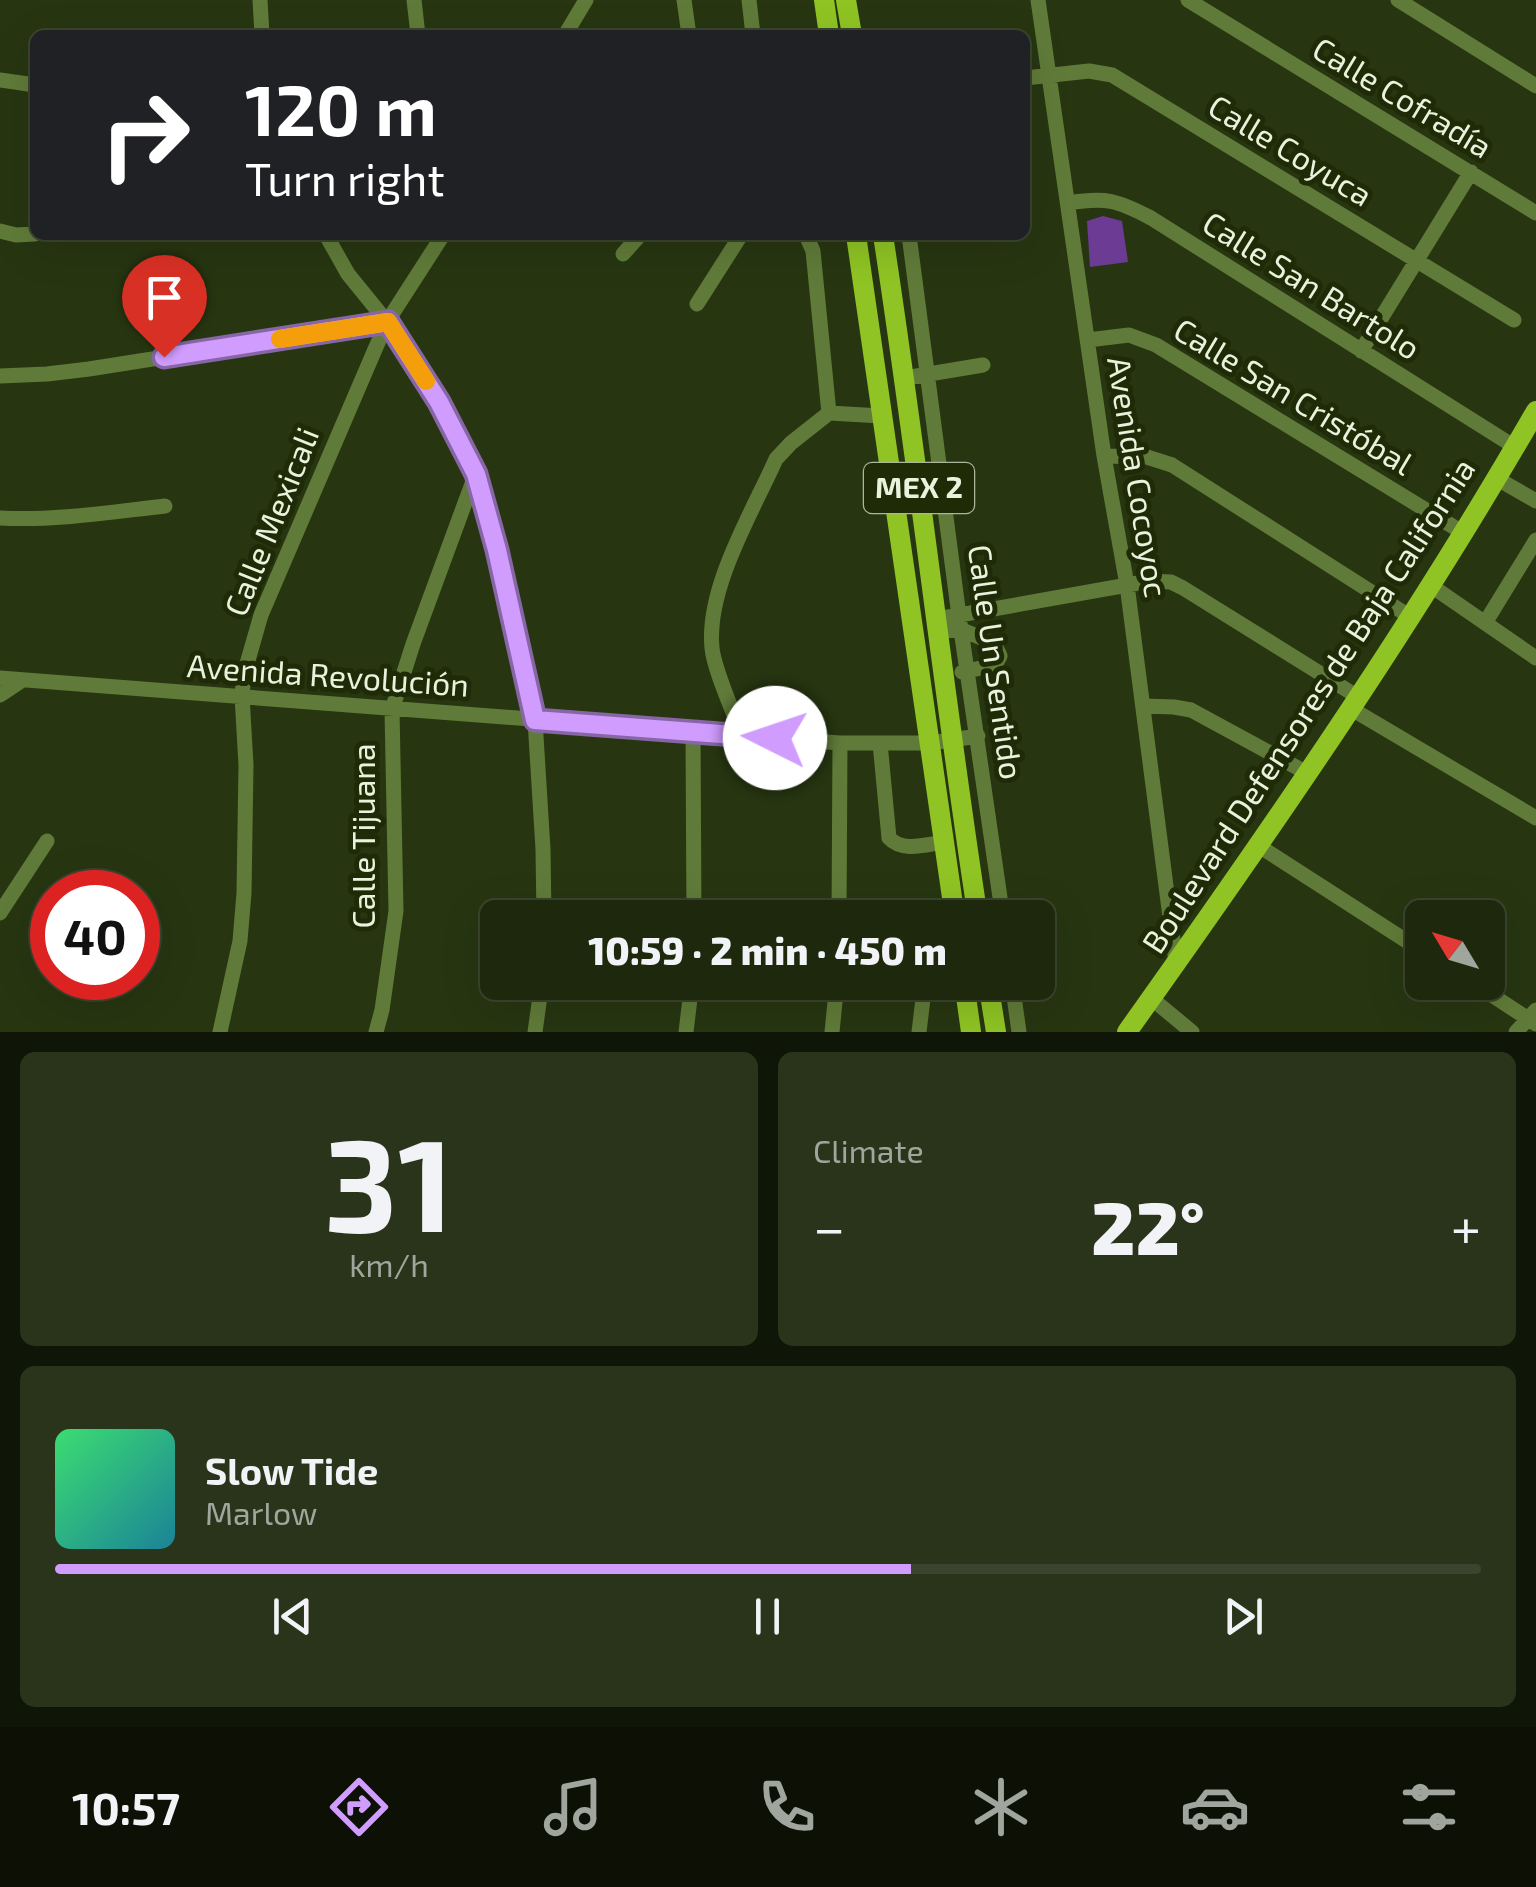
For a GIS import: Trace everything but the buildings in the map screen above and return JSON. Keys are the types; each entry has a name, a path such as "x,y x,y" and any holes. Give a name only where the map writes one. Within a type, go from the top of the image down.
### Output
{"main road":[{"path":"824,0 828,30"},
{"path":"843,3 851,30"},
{"name":"MEX 2","path":"857,240 882,416 941,742 974,900"},
{"name":"MEX 2","path":"884,240 943,676 941,742 949,900"},
{"name":"Boulevard Defensores de Baja California","path":"1126,1032 1259,846 1354,702 1536,410"},
{"path":"967,1000 971,1032"},
{"path":"991,1000 996,1032"}],"street":[{"path":"260,0 262,30"},
{"path":"414,0 417,30"},
{"path":"568,30 586,0"},
{"path":"684,0 688,30"},
{"path":"749,0 752,30"},
{"name":"Avenida Cocoyoc","path":"1038,0 1104,456 1127,584 1176,963"},
{"name":"Calle Cofradía","path":"1188,0 1536,213"},
{"path":"1398,0 1536,86"},
{"name":"Calle Coyuca","path":"1030,78 1100,71 1112,75 1514,320"},
{"path":"0,80 30,84"},
{"path":"1362,351 1470,172"},
{"name":"Calle San Bartolo","path":"1068,203 1100,198 1135,209 1515,447"},
{"path":"0,232 30,234"},
{"path":"329,240 348,274 388,322 439,402 476,474 535,720 544,900"},
{"name":"Calle Mexicali","path":"220,1032 240,940 244,894 246,765 242,696 248,656 261,615 388,322 440,240"},
{"path":"623,254 636,240"},
{"path":"697,304 738,240"},
{"path":"808,240 813,252 829,413"},
{"name":"Calle Un Sentido","path":"910,240 1001,900"},
{"path":"0,376 47,374 388,322"},
{"name":"Calle San Cristóbal","path":"1088,340 1129,336 1156,345 1462,532"},
{"path":"905,378 983,365"},
{"path":"742,736 712,652 717,589 776,459 791,443 829,413 882,416"},
{"path":"1104,456 1147,458 1172,465 1410,616"},
{"name":"Calle Tijuana","path":"376,1032 396,910 392,710 476,474"},
{"path":"1496,478 1536,500"},
{"path":"0,518 59,517 165,506"},
{"path":"1485,623 1536,540"},
{"path":"937,625 1160,580 1183,588 1536,818"},
{"path":"1430,585 1536,658"},
{"path":"943,676 995,665 1000,656 994,643 961,623"},
{"name":"Avenida Revolución","path":"0,678 840,743 941,742 978,736"},
{"path":"0,696 20,681"},
{"path":"1144,706 1191,710 1307,773"},
{"path":"693,732 694,900"},
{"path":"839,900 840,743"},
{"path":"880,744 889,838 896,845 907,847 945,842"},
{"path":"0,913 47,842"},
{"path":"1259,846 1405,940"},
{"path":"1151,998 1192,1032"},
{"path":"535,1032 539,1000"},
{"path":"686,1032 690,1000"},
{"path":"832,1032 835,1000"},
{"path":"919,1032 923,1000"},
{"path":"1015,1000 1019,1032"},
{"path":"1503,1000 1533,1017 1516,1032"}],"shaded area":[{"path":"1103,216 1122,221 1128,262 1090,267 1087,221"}],"slow traffic":[{"path":"280,339 388,322 426,381"}],"route":[{"path":"164,357 388,322 458,434 476,474 535,720 775,738"}]}
